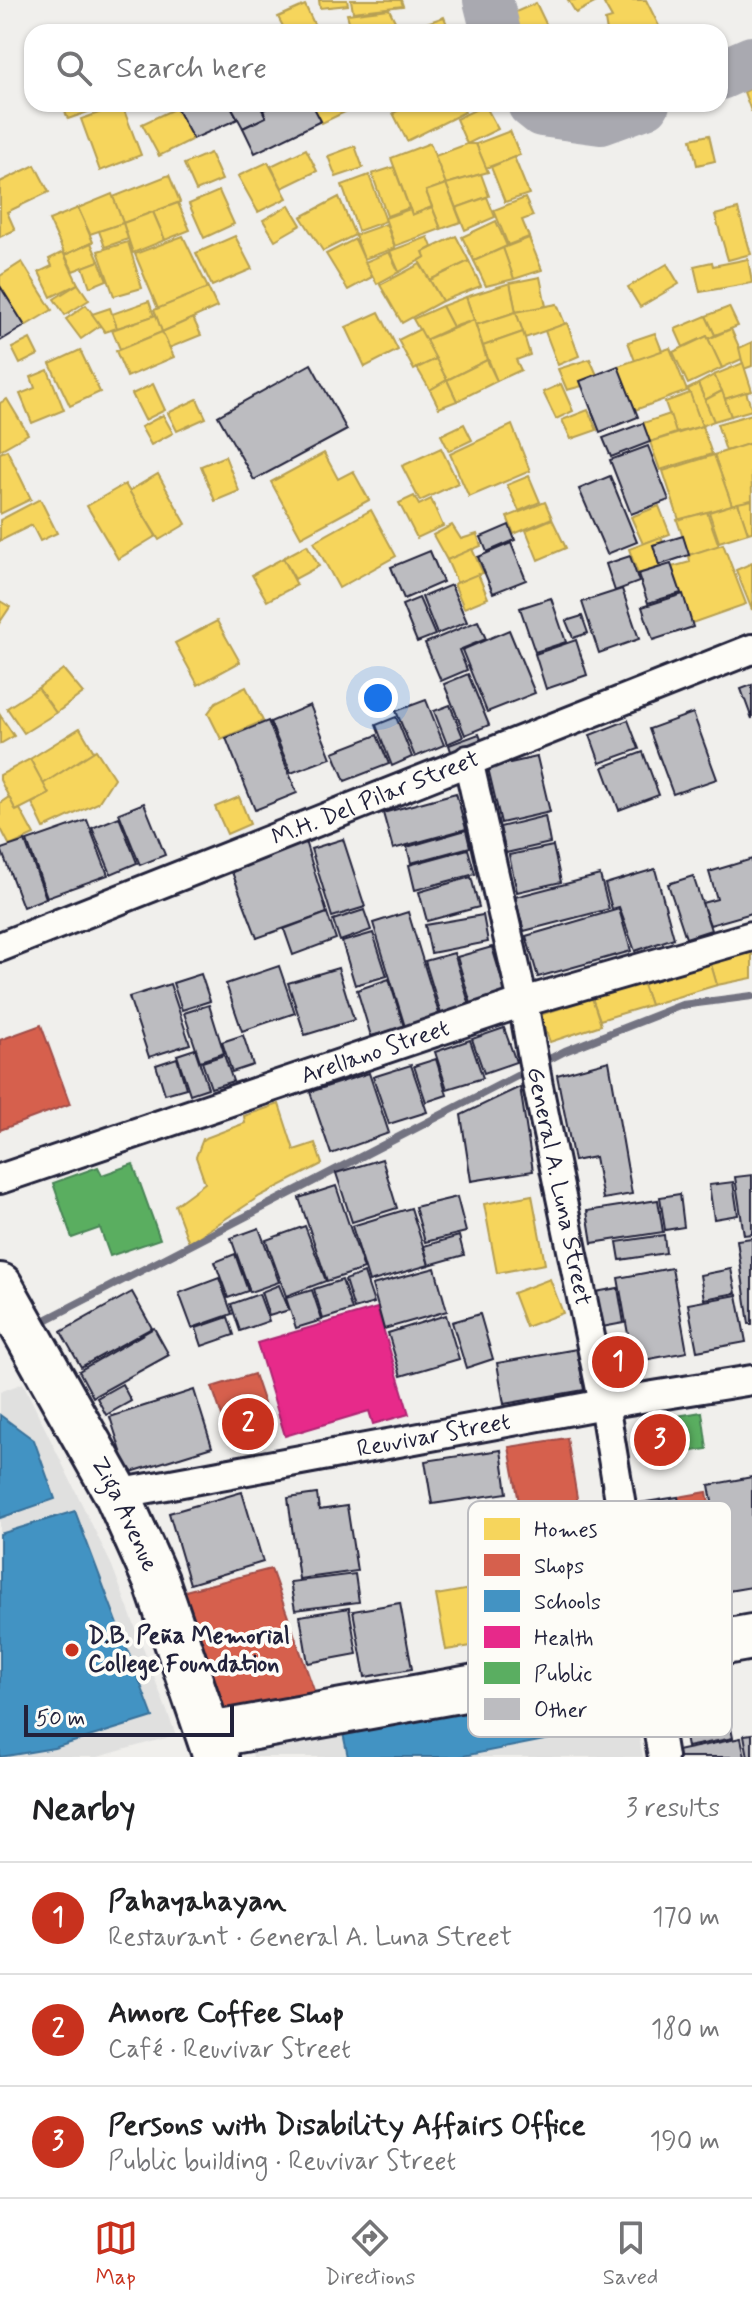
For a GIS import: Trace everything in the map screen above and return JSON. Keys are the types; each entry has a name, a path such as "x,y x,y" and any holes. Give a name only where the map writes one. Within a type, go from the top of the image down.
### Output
{"main road":[{"name":"Ziga Avenue","path":"17,1316 117,1494 157,1583 213,1746"},
{"path":"732,1640 752,1637"},
{"path":"213,1746 468,1692"}],"street":[{"name":"M.H. Del Pilar Street","path":"0,947 752,649"},
{"name":"General A. Luna Street","path":"468,760 523,1002 604,1404 620,1501"},
{"name":"Arellano Street","path":"0,1179 523,1002 752,936"},
{"name":"Reuvivar Street","path":"117,1494 604,1404 752,1380"},
{"name":"General A. Luna Street","path":"660,1737 663,1757"}],"shaded area":[{"name":"D.B. Peña Memorial College Foundation","path":"23,1383 112,1566 176,1735 98,1757 0,1757 0,1392"},
{"path":"468,1705 468,1737 639,1737 643,1757 253,1757 250,1747"}],"building: Homes":[{"path":"319,0 347,0 348,5 320,8"},
{"path":"351,0 401,0 403,6 353,12"},
{"path":"568,0 600,0 576,13"},
{"path":"612,0 646,0 658,24 606,24 605,20 612,18 604,4"},
{"path":"536,3 546,24 515,24 511,14"},
{"path":"305,5 314,24 282,24 278,17"},
{"path":"389,9 396,24 350,24 347,14"},
{"path":"444,17 447,24 423,24"},
{"path":"752,88 752,111 751,111 744,92"},
{"path":"65,112 88,112 68,119"},
{"path":"102,112 125,112 141,155 100,171 81,119"},
{"path":"168,112 178,112 193,139 159,156 142,124"},
{"path":"316,112 345,112 322,123"},
{"path":"395,112 465,112 407,141"},
{"path":"470,112 489,112 498,129 467,144 456,119"},
{"path":"510,131 520,155 486,168 476,144"},
{"path":"709,135 715,161 697,165 691,139"},
{"path":"430,143 446,184 426,191 432,207 412,215 391,158"},
{"path":"467,144 476,144 488,172 446,184 435,156"},
{"path":"355,146 363,168 336,177 328,156"},
{"path":"306,149 317,171 282,188 271,166"},
{"path":"210,153 222,180 196,191 184,164"},
{"path":"514,157 529,194 505,202 491,167"},
{"path":"268,162 287,198 258,212 238,176"},
{"path":"35,165 49,192 7,212 15,230 0,237 0,182"},
{"path":"394,167 409,208 387,216 372,174"},
{"path":"481,174 489,196 456,208 446,184"},
{"path":"169,175 180,202 123,223 113,197"},
{"path":"369,175 386,221 358,231 342,185"},
{"path":"446,184 461,222 441,229 426,191"},
{"path":"219,191 234,224 204,238 189,204"},
{"path":"112,194 123,223 90,234 78,208"},
{"path":"339,197 355,235 323,251 301,217"},
{"path":"487,197 495,217 465,230 456,208"},
{"path":"525,198 533,216 522,220 529,237 508,245 494,210"},
{"path":"178,203 190,230 165,240 153,212"},
{"path":"289,205 301,225 275,240 263,220"},
{"path":"432,207 441,229 395,246 385,218 410,209 412,215"},
{"path":"78,208 93,242 65,255 49,220"},
{"path":"738,209 751,254 728,260 715,215"},
{"path":"153,212 165,240 133,253 123,223"},
{"path":"496,221 507,246 474,261 462,237"},
{"path":"123,223 128,239 105,247 99,231"},
{"path":"386,224 395,248 364,259 355,235"},
{"path":"183,236 208,288 158,309 135,254"},
{"path":"235,236 252,269 212,286 196,253"},
{"path":"456,236 469,261 430,280 419,261 425,257 423,252"},
{"path":"428,237 432,247 423,252 425,257 399,272 390,251"},
{"path":"529,238 542,270 514,279 503,248"},
{"path":"355,239 372,277 348,290 326,254"},
{"path":"128,242 142,288 114,296 98,251"},
{"path":"91,243 99,261 73,271 65,255"},
{"path":"503,248 514,279 486,286 474,261"},
{"path":"63,252 78,284 51,297 39,272 52,266 49,259"},
{"path":"389,252 399,272 377,284 365,262"},
{"path":"748,259 752,283 700,292 694,266 712,262 713,266"},
{"path":"99,261 107,280 90,287 83,267"},
{"path":"469,261 481,286 442,301 430,280"},
{"path":"22,262 52,310 25,326 0,286 0,276"},
{"path":"420,264 442,301 402,323 380,285"},
{"path":"667,264 679,284 640,307 628,287"},
{"path":"540,277 546,306 516,312 510,283"},
{"path":"510,283 516,312 476,325 466,297"},
{"path":"78,284 89,300 65,315 54,299"},
{"path":"208,288 217,307 162,332 154,310"},
{"path":"466,297 474,320 453,327 442,306"},
{"path":"149,301 154,316 117,328 112,314"},
{"path":"557,304 565,324 525,338 516,312"},
{"path":"86,305 101,325 81,339 66,319"},
{"path":"442,306 453,327 425,340 413,319"},
{"path":"729,307 738,326 715,335 706,316"},
{"path":"110,308 117,328 105,332 92,314"},
{"path":"379,312 398,350 365,367 346,327"},
{"path":"516,312 523,332 483,346 476,325"},
{"path":"156,315 162,332 120,349 112,330"},
{"path":"706,316 715,335 683,347 675,329"},
{"path":"193,318 201,335 169,348 162,332"},
{"path":"474,320 487,360 447,380 425,340"},
{"path":"567,323 579,356 558,365 545,331"},
{"path":"420,329 436,359 414,370 398,340"},
{"path":"731,329 744,358 722,368 708,339"},
{"path":"162,332 174,357 127,377 116,351"},
{"path":"523,332 530,355 516,360 521,370 497,381 483,346"},
{"path":"655,333 662,351 635,361 628,342"},
{"path":"707,336 722,368 688,384 673,352"},
{"path":"30,339 38,355 20,364 12,348"},
{"path":"752,342 752,366 744,369 739,348"},
{"path":"670,348 687,391 635,410 618,366"},
{"path":"80,350 100,392 70,406 50,364"},
{"path":"436,359 447,380 430,390 417,368"},
{"path":"590,359 597,375 580,381 582,386 567,390 558,369"},
{"path":"487,360 497,381 457,401 447,380"},
{"path":"743,363 752,391 725,399 714,375"},
{"path":"48,370 64,410 32,423 20,394 35,388 31,377"},
{"path":"714,375 722,391 705,400 698,384"},
{"path":"447,380 457,401 439,408 430,390"},
{"path":"153,384 165,410 145,420 132,394"},
{"path":"561,384 573,411 556,419 543,392"},
{"path":"698,384 714,421 702,426 688,389"},
{"path":"722,391 731,416 714,421 705,400"},
{"path":"746,392 752,410 731,416 725,399"},
{"path":"690,393 702,426 676,433 665,402"},
{"path":"7,399 28,434 0,450 0,403"},
{"path":"197,399 206,418 177,431 168,413"},
{"path":"588,410 597,430 571,439 562,420"},
{"path":"670,414 676,433 650,442 643,423"},
{"path":"752,414 752,443 726,451 717,424"},
{"path":"163,415 173,433 151,445 141,427"},
{"path":"464,424 472,440 449,451 441,435"},
{"path":"512,425 530,471 469,497 450,454"},
{"path":"702,426 712,454 660,470 650,442"},
{"path":"751,443 752,500 732,505 714,455"},
{"path":"441,448 458,483 420,501 402,466"},
{"path":"7,450 31,499 0,514 0,453"},
{"path":"324,453 338,479 353,471 369,500 301,537 271,482"},
{"path":"714,455 732,505 679,520 663,471"},
{"path":"225,456 239,491 215,501 201,466"},
{"path":"158,474 186,524 159,540 129,491"},
{"path":"529,476 540,502 519,511 507,485"},
{"path":"125,484 156,536 118,559 87,506"},
{"path":"414,496 419,505 431,499 443,526 417,538 399,503"},
{"path":"40,499 57,533 40,541 32,525 0,541 0,520"},
{"path":"752,500 752,532 748,533 738,503"},
{"path":"545,502 552,518 514,534 507,517"},
{"path":"738,503 748,533 719,542 709,512"},
{"path":"659,506 670,534 643,544 631,517"},
{"path":"371,510 396,556 339,588 314,542"},
{"path":"707,512 719,546 689,555 677,520"},
{"path":"552,519 566,548 538,560 526,530"},
{"path":"452,525 461,539 477,534 481,546 447,560 433,535"},
{"path":"661,537 663,542 653,545 660,567 638,574 629,549"},
{"path":"723,544 746,604 692,623 672,567 690,562 689,555"},
{"path":"307,545 319,566 295,579 283,558"},
{"path":"472,549 483,573 457,583 447,560"},
{"path":"283,558 297,585 267,601 252,575"},
{"path":"752,563 752,610 736,570"},
{"path":"478,574 488,598 464,608 454,584"},
{"path":"0,601 10,607 0,622"},
{"path":"217,621 240,662 198,685 175,643"},
{"path":"63,669 83,693 56,713 38,688"},
{"path":"246,687 263,721 221,739 208,713 216,702"},
{"path":"38,688 56,713 24,733 7,708"},
{"path":"0,715 14,736 0,744"},
{"path":"80,728 94,752 43,784 30,759"},
{"path":"96,750 114,778 98,803 44,828 32,803 49,794 43,784"},
{"path":"30,759 49,794 16,811 0,775"},
{"path":"9,797 16,811 20,809 34,835 10,846 0,827 0,803"},
{"path":"239,797 250,824 227,834 215,807"},
{"path":"752,947 752,978 717,985 710,961"},
{"path":"710,961 717,985 650,1005 642,982"},
{"path":"642,982 650,1005 600,1020 592,998"},
{"path":"592,998 601,1025 550,1042 540,1015"},
{"path":"279,1104 294,1150 315,1143 322,1164 260,1196 189,1243 175,1205 205,1183 196,1157 203,1139 245,1123 244,1116"},
{"path":"532,1195 545,1264 497,1273 484,1204"},
{"path":"550,1279 563,1313 526,1327 513,1293"},
{"path":"468,1589 468,1647 446,1650 436,1595"}],"building: Shops":[{"path":"41,1025 70,1104 0,1130 0,1040"},
{"path":"626,1335 634,1381 612,1385 604,1340"},
{"path":"254,1374 273,1430 231,1443 212,1387"},
{"path":"567,1438 578,1501 519,1501 509,1447"},
{"path":"707,1492 709,1501 679,1501 678,1497"},
{"path":"271,1569 316,1696 227,1716 185,1591"}],"building: Schools":[{"path":"0,1415 34,1440 55,1499 0,1518"},
{"name":"D.B. Peña Memorial College Foundation","path":"75,1511 153,1717 54,1748 0,1757 0,1534"},
{"path":"468,1708 468,1737 560,1737 458,1757 348,1757 343,1733"}],"building: Health":[{"path":"377,1308 409,1414 373,1424 369,1411 285,1436 257,1343"}],"building: Public":[{"path":"133,1164 160,1239 110,1256 100,1228 72,1238 53,1183 98,1167 102,1175"},
{"path":"702,1412 707,1449 644,1458 640,1430 671,1425 670,1417"}],"building: Other":[{"path":"178,112 234,112 238,119 193,139"},
{"path":"234,112 263,112 266,117 243,128"},
{"path":"264,112 316,112 321,121 255,153 243,128 266,117"},
{"path":"0,286 25,326 0,341"},
{"path":"311,364 347,430 254,480 218,416"},
{"path":"618,366 638,417 600,432 580,381"},
{"path":"643,423 650,442 611,457 603,438"},
{"path":"648,446 669,500 631,514 610,460"},
{"path":"610,476 637,542 607,554 579,489"},
{"path":"509,525 515,540 487,552 481,537"},
{"path":"683,536 689,555 659,565 653,545"},
{"path":"511,543 526,580 493,593 478,557"},
{"path":"430,551 443,582 404,599 391,567"},
{"path":"630,556 639,582 615,591 606,564"},
{"path":"671,564 681,593 648,603 638,574"},
{"path":"451,585 467,622 437,634 422,597"},
{"path":"622,589 639,639 599,653 582,602"},
{"path":"683,594 693,627 653,640 642,607"},
{"path":"419,598 435,635 417,642 402,605"},
{"path":"551,598 566,642 535,652 520,608"},
{"path":"582,616 588,633 573,638 566,621"},
{"path":"478,621 486,639 459,650 467,670 441,681 425,643"},
{"path":"509,630 535,693 487,712 462,650"},
{"path":"576,640 587,675 546,689 535,654"},
{"path":"468,674 489,725 465,735 444,684"},
{"path":"752,685 752,719 741,689"},
{"path":"426,700 444,745 415,757 396,711"},
{"path":"310,705 331,758 291,773 270,722"},
{"path":"450,705 463,737 447,744 434,711"},
{"path":"693,713 717,779 673,794 649,729"},
{"path":"396,717 412,757 392,766 376,725"},
{"path":"628,720 639,749 600,763 590,735"},
{"path":"268,721 297,793 255,810 226,738"},
{"path":"479,734 483,745 453,757 449,745"},
{"path":"377,735 389,764 345,781 333,752"},
{"path":"643,752 659,795 619,810 603,767"},
{"path":"537,757 550,812 501,823 488,768"},
{"path":"456,793 466,829 393,849 383,813"},
{"path":"144,803 165,855 140,865 119,813"},
{"path":"545,816 550,843 506,853 500,827"},
{"path":"119,817 137,863 111,874 92,828"},
{"path":"87,820 108,875 47,897 27,841"},
{"path":"466,830 470,847 411,863 407,847"},
{"path":"343,839 365,907 332,917 311,849"},
{"path":"25,841 46,898 23,907 1,849"},
{"path":"305,841 327,913 257,938 232,872"},
{"path":"553,846 561,882 517,892 509,855"},
{"path":"468,849 475,874 415,890 409,865"},
{"path":"752,859 752,913 710,925 702,903 717,899 709,872"},
{"path":"655,869 674,938 635,951 619,907 612,909 605,884"},
{"path":"600,875 609,909 524,931 515,897"},
{"path":"693,876 711,930 686,938 668,884"},
{"path":"471,877 479,907 427,921 419,892"},
{"path":"619,909 631,951 538,977 526,936"},
{"path":"364,910 371,930 340,941 333,920"},
{"path":"408,912 441,1020 406,1030 373,923"},
{"path":"327,913 336,939 293,955 284,929"},
{"path":"483,915 488,942 431,953 425,925"},
{"path":"373,933 387,976 355,985 342,942"},
{"path":"492,947 507,997 472,1007 457,957"},
{"path":"454,953 470,1006 441,1014 425,961"},
{"path":"279,966 295,1013 242,1031 226,984"},
{"path":"338,968 354,1020 305,1035 288,983"},
{"path":"201,974 210,1001 182,1010 173,983"},
{"path":"389,979 404,1027 371,1036 357,990"},
{"path":"170,984 190,1044 149,1057 129,997"},
{"path":"209,1005 224,1053 200,1061 184,1013"},
{"path":"504,1028 516,1062 484,1073 472,1039"},
{"path":"243,1035 253,1065 232,1072 222,1042"},
{"path":"470,1040 483,1078 447,1089 435,1052"},
{"path":"195,1049 208,1088 190,1094 177,1055"},
{"path":"224,1055 233,1081 211,1088 202,1062"},
{"path":"177,1058 186,1088 165,1094 156,1065"},
{"path":"436,1059 447,1095 426,1102 414,1066"},
{"path":"609,1061 632,1194 603,1199 595,1157 574,1161 557,1075"},
{"path":"411,1065 427,1112 389,1124 373,1077"},
{"path":"369,1073 389,1133 331,1154 310,1092"},
{"path":"520,1087 533,1171 471,1181 461,1115"},
{"path":"382,1159 397,1208 352,1222 336,1173"},
{"path":"752,1175 752,1234 744,1235 735,1177"},
{"path":"733,1182 738,1215 714,1219 709,1185"},
{"path":"336,1186 364,1269 327,1281 299,1198"},
{"path":"680,1194 684,1227 665,1230 660,1197"},
{"path":"457,1197 466,1232 425,1242 415,1207"},
{"path":"658,1200 663,1232 592,1243 587,1211"},
{"path":"411,1208 429,1265 369,1282 352,1226"},
{"path":"305,1226 326,1281 286,1296 266,1240"},
{"path":"259,1228 279,1282 250,1292 231,1238"},
{"path":"664,1235 666,1253 620,1260 617,1242"},
{"path":"459,1236 464,1255 429,1265 424,1246"},
{"path":"752,1238 752,1324 749,1324 737,1240"},
{"path":"235,1254 248,1291 228,1298 215,1262"},
{"path":"435,1268 447,1311 384,1329 372,1285"},
{"path":"672,1268 687,1352 633,1362 618,1278"},
{"path":"731,1269 736,1293 704,1299 700,1275"},
{"path":"364,1273 374,1303 354,1309 345,1280"},
{"path":"219,1278 232,1314 192,1328 179,1293"},
{"path":"342,1280 352,1310 323,1319 314,1289"},
{"path":"279,1285 289,1310 269,1316 261,1292"},
{"path":"618,1288 624,1323 602,1327 595,1292"},
{"path":"312,1290 322,1320 296,1328 286,1298"},
{"path":"132,1292 152,1328 81,1367 61,1332"},
{"path":"259,1294 269,1321 240,1331 231,1304"},
{"path":"737,1295 746,1342 697,1351 688,1304"},
{"path":"480,1314 493,1359 466,1368 452,1322"},
{"path":"446,1315 459,1359 401,1376 388,1333"},
{"path":"228,1317 234,1335 202,1346 196,1328"},
{"path":"154,1328 169,1355 93,1397 79,1371"},
{"path":"577,1349 584,1390 504,1404 497,1363"},
{"path":"122,1384 131,1401 106,1415 97,1398"},
{"path":"194,1390 212,1447 128,1473 110,1417"},
{"path":"501,1450 507,1493 432,1504 425,1461"},
{"path":"752,1477 752,1587 732,1590 732,1501 712,1501 709,1485"},
{"path":"242,1492 263,1562 190,1584 169,1513"},
{"path":"317,1494 319,1510 347,1506 357,1571 299,1579 288,1498"},
{"path":"678,1497 679,1501 652,1501"},
{"path":"355,1574 359,1602 295,1610 290,1582"},
{"path":"400,1603 412,1669 365,1677 353,1611"},
{"path":"349,1608 357,1654 308,1663 300,1616"},
{"path":"732,1733 733,1738 687,1747 685,1737 732,1737"},
{"path":"752,1734 752,1757 748,1757 744,1735"},
{"path":"741,1738 745,1757 679,1757 677,1751"}],"waterway":[{"path":"488,0 494,24"},
{"path":"728,72 752,61"},
{"path":"542,112 601,120 623,112"},
{"path":"36,1325 565,1051 682,1005 752,996"}],"place":[{"name":"Pahayahayan","path":"618,1362"},
{"name":"Amore Coffee Shop","path":"248,1424"},
{"name":"Persons with Disability Affairs Office","path":"660,1440"},
{"name":"D.B. Peña Memorial College Foundation","path":"72,1650"}]}
